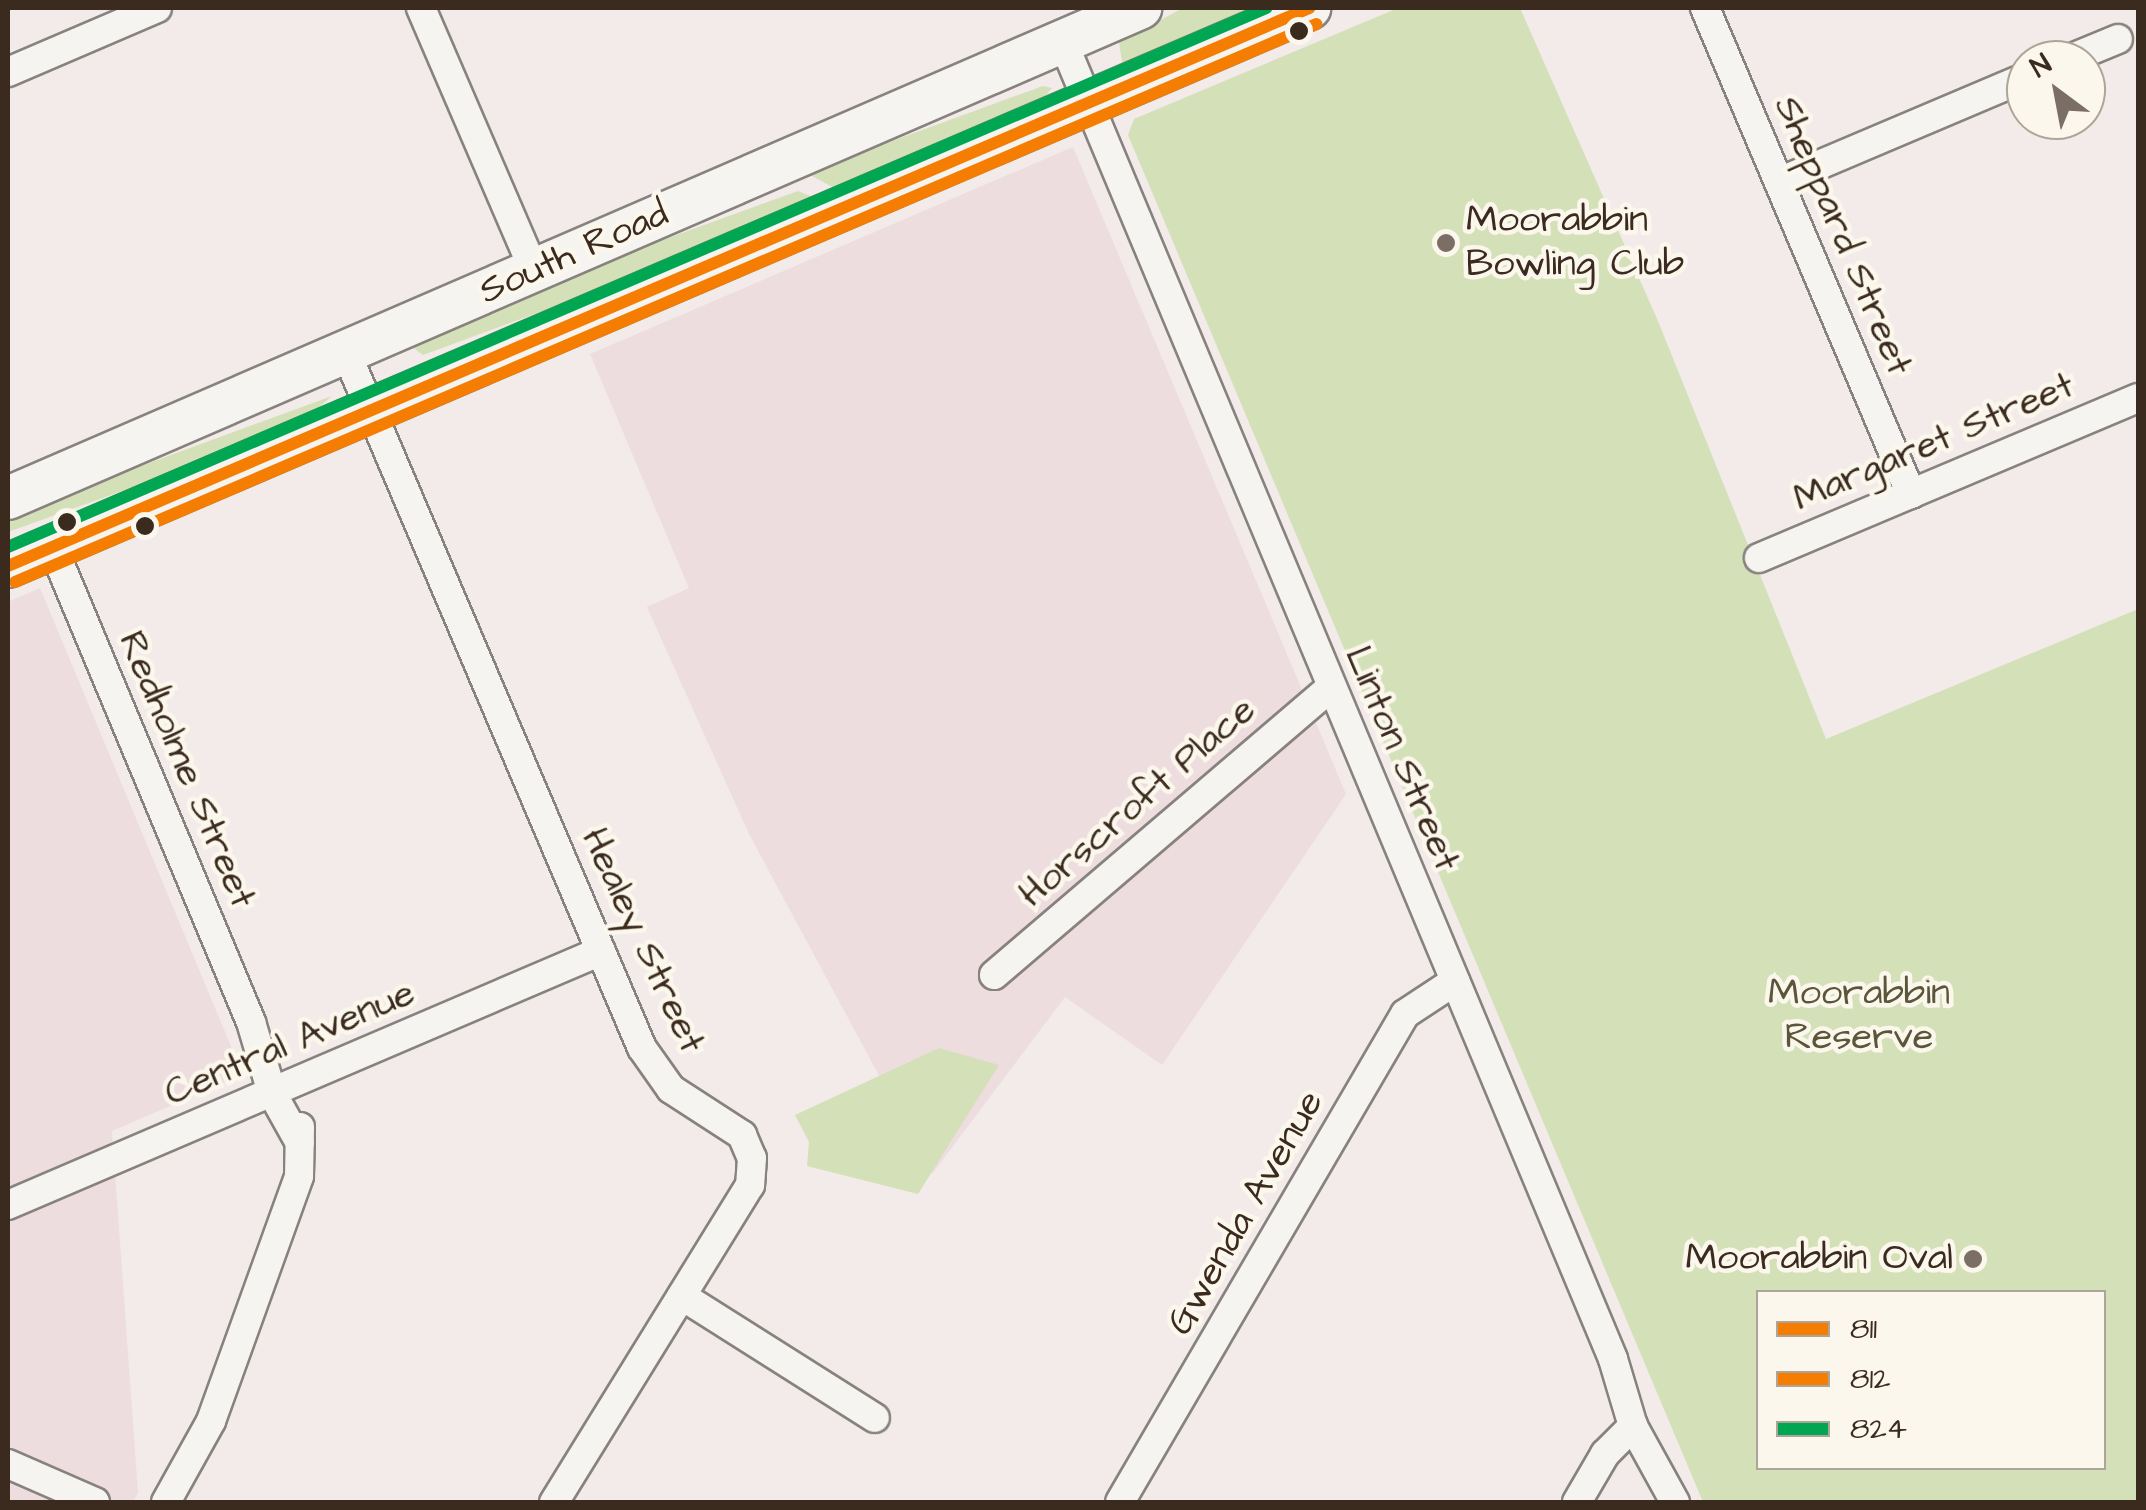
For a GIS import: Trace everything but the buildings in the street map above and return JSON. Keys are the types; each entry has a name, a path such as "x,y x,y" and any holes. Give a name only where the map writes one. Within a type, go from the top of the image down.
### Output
{"highway":[{"name":"South Road","path":"8,498 1140,8"},
{"name":"South Road","path":"8,566 1309,8"},
{"path":"786,160 835,210"}],"street":[{"path":"8,72 157,8"},
{"path":"421,8 534,270"},
{"name":"Sheppard Street","path":"1704,8 1911,494"},
{"path":"2106,43 2118,38"},
{"name":"Linton Street","path":"1062,42 1614,1359 1633,1426 1675,1502"},
{"path":"1779,182 2006,86"},
{"name":"Healey Street","path":"346,352 601,951 660,1078 742,1135 752,1158 750,1185 554,1502"},
{"name":"Margaret Street","path":"1759,558 2138,398"},
{"name":"Redholme Street","path":"52,548 300,1143 299,1176 211,1421 166,1502"},
{"name":"Horscroft Place","path":"994,975 1330,688"},
{"name":"Central Avenue","path":"8,1205 601,951"},
{"name":"Gwenda Avenue","path":"1120,1502 1405,1014 1455,981"},
{"path":"682,1296 875,1418"},
{"path":"1577,1502 1605,1454 1633,1426"},
{"path":"8,1464 96,1502"}],"shaded area":[{"path":"1073,147 1346,794 1162,1065 1065,997 932,1174 749,834 647,607 689,588 590,354"},
{"path":"40,588 238,1063 233,1079 112,1131 138,1493 133,1502 8,1502 8,602"}],"green space":[{"path":"1183,8 1263,8 1129,66 1122,62 1119,42"},
{"name":"Moorabbin Reserve","path":"1398,8 1520,8 1658,321 1826,739 2138,609 2138,1502 1703,1502 1128,135 1134,119"},
{"path":"1043,86 1052,88 1041,101 838,190 812,176 810,171"},
{"path":"798,191 818,199 654,270 423,355 412,347 414,341 572,273"},
{"path":"332,396 304,420 220,456 8,532 8,517 29,507"},
{"path":"939,1048 999,1065 918,1194 807,1166 809,1142 795,1115"}],"transit line":[{"name":"824","path":"8,547 1266,8"},
{"name":"811","path":"8,566 1309,8"},
{"name":"812","path":"15,582 1316,24"}],"place":[{"name":"Moorabbin Bowling Club","path":"1446,243"},
{"name":"Moorabbin Oval","path":"1973,1259"}]}
